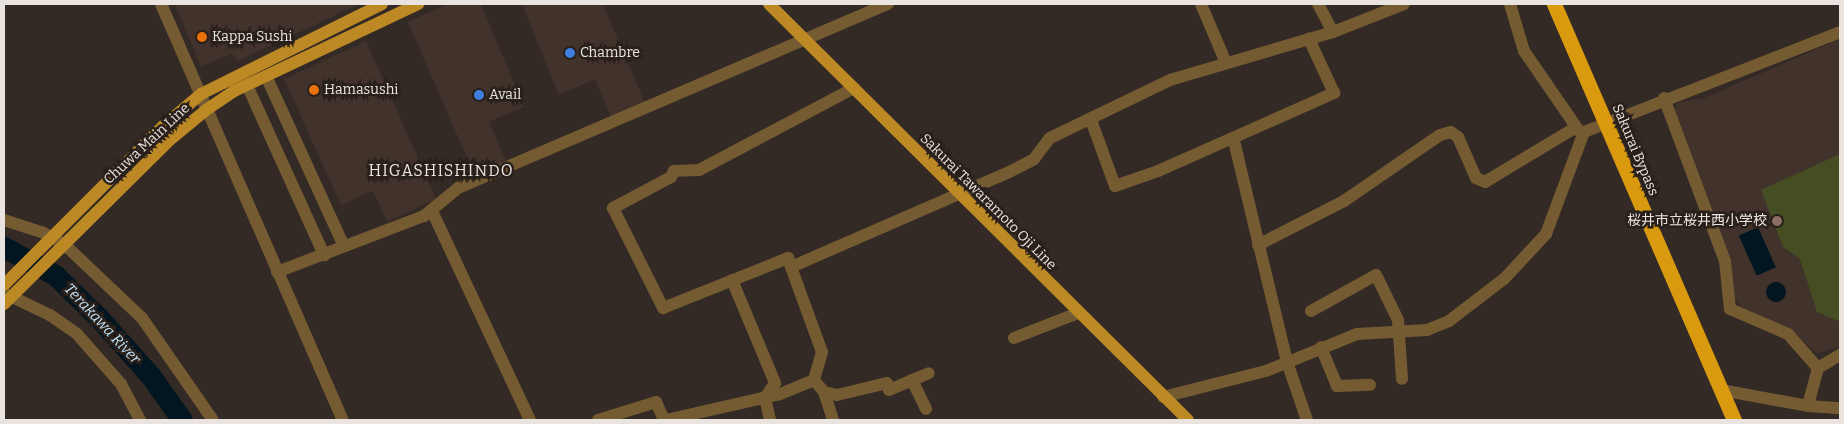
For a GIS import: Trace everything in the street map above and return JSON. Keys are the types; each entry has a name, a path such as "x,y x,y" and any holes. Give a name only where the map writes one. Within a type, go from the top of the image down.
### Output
{"highway":[{"name":"Sakurai Bypass","path":"1554,4 1734,420"}],"main road":[{"name":"Chuwa Main Line","path":"4,285 50,238 201,94 382,4"},
{"name":"Chuwa Main Line","path":"8,297 206,110 247,85 418,4"},
{"name":"Sakurai Tawaramoto Oji Line","path":"769,4 958,194 1188,420"}],"street":[{"path":"161,4 343,420"},
{"path":"277,272 432,211 458,188 888,4"},
{"path":"1201,4 1226,63"},
{"path":"1318,4 1333,32"},
{"path":"791,267 1034,159 1050,138 1091,120 1170,80 1333,32 1404,4"},
{"path":"1510,4 1524,51 1579,130"},
{"path":"1258,245 1344,201 1440,135 1451,132 1458,136 1476,178 1485,182 1579,130 1605,123 1664,98 1840,32"},
{"path":"1091,120 1115,186 1234,141 1334,93 1308,39"},
{"path":"266,76 344,246"},
{"path":"247,85 324,255"},
{"path":"814,380 822,352 788,258 663,308 614,208 671,177 674,171 699,170 854,88"},
{"path":"1664,98 1725,261 1730,309 1788,334 1818,368"},
{"path":"1163,397 1287,362 1357,334 1427,330 1449,321 1527,258 1546,234 1579,130"},
{"path":"1234,141 1287,362 1307,420"},
{"path":"432,211 530,420"},
{"path":"4,220 50,238 62,246 142,318 213,420"},
{"path":"1311,311 1376,275 1400,332 1402,379"},
{"path":"732,280 775,383 765,398 770,420"},
{"path":"8,297 77,334 121,384 140,420"},
{"path":"1014,338 1078,313"},
{"path":"1321,347 1337,386 1370,385"},
{"path":"1808,406 1818,368 1840,356"},
{"path":"824,392 837,395 887,383 890,390 929,373"},
{"path":"814,380 824,392 833,420"},
{"path":"598,420 656,402 665,420 765,398 814,380"},
{"path":"912,380 926,409"},
{"path":"1722,394 1808,406 1840,408"}],"shaded area":[{"path":"175,4 359,4 238,61 231,54 201,67"},
{"path":"447,4 481,4 524,107 489,122 506,161 474,174 408,22"},
{"path":"522,4 603,4 645,103 611,117 595,79 559,95"},
{"name":"桜井市立桜井西小学校","path":"1840,39 1840,346 1817,354 1790,329 1741,307 1735,299 1674,109 1677,103 1704,98"},
{"path":"366,41 436,199 387,222 373,191 341,205 284,79"}],"green space":[{"path":"1840,154 1840,319 1838,321 1817,312 1800,259 1783,247 1761,190"}],"water":[{"path":"1758,227 1776,267 1757,276 1739,236"},
{"path":"1776,282 1783,285 1786,292 1783,299 1776,302 1769,299 1766,292 1769,285"}],"waterway":[{"name":"Terakawa River","path":"4,247 55,275 99,318 150,375 182,420"}],"place":[{"name":"Kappa Sushi","path":"202,37"},
{"name":"Chambre","path":"570,53"},
{"name":"Hamasushi","path":"314,90"},
{"name":"Avail","path":"479,95"},
{"name":"桜井市立桜井西小学校","path":"1777,221"}],"district":[{"name":"HIGASHISHINDO","path":"441,171"}]}
